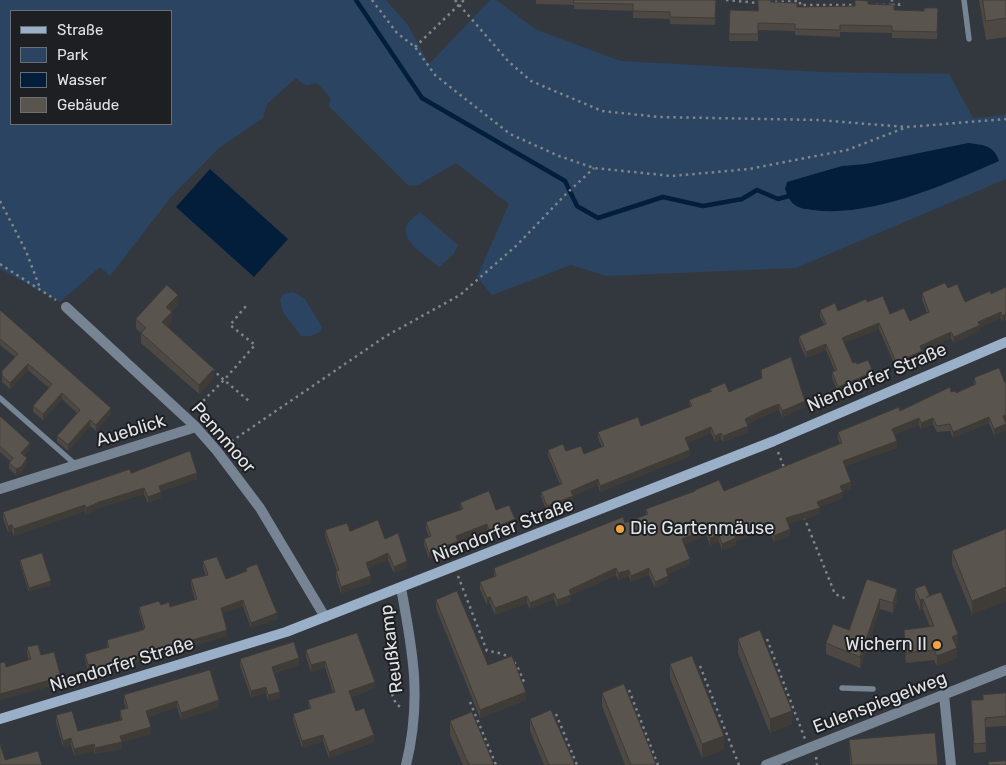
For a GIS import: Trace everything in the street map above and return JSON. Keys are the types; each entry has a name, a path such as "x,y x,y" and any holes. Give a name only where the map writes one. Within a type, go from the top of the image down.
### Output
{"main road":[{"name":"Niendorfer Straße","path":"0,719 286,632 454,568 774,441 1006,342"}],"street":[{"name":"Pennmoor","path":"66,307 196,427 217,451 260,508 326,617"},
{"name":"Aueblick","path":"0,489 196,427"},
{"name":"Reußkamp","path":"401,588 416,688 411,746 406,765"},
{"name":"Eulenspiegelweg","path":"766,765 1006,670"},
{"path":"944,695 951,765"}],"lane":[{"path":"964,0 969,39"},
{"path":"0,398 76,465"},
{"path":"842,688 873,688"}],"path":[{"path":"372,0 397,33 415,47 435,75 510,134 559,156 594,168 672,176 749,169 847,150 907,127"},
{"path":"455,0 470,20 508,61 531,80 602,111 659,118 818,120 907,127 1006,119"},
{"path":"415,47 464,0"},
{"path":"726,0 800,1 800,5 865,5"},
{"path":"892,0 892,5"},
{"path":"874,5 899,4 899,11 906,11"},
{"path":"217,451 386,336 460,295 517,245 594,168"},
{"path":"0,201 26,250 40,288"},
{"path":"0,264 40,288 66,307"},
{"path":"186,418 224,380 255,345 230,325 246,306"},
{"path":"210,368 249,401"},
{"path":"774,441 788,477"},
{"path":"803,513 835,594 847,599"},
{"path":"454,568 487,651 504,653 516,663 524,682"},
{"path":"767,639 808,748"},
{"path":"700,666 739,765"},
{"path":"629,690 658,765"},
{"path":"470,702 496,765"},
{"path":"556,714 577,765"}],"green space":[{"path":"0,0 386,0 408,25 429,64 490,0 496,0 537,30 621,61 822,72 949,74 973,118 1006,115 1006,179 796,268 606,276 571,265 492,295 477,277 509,204 456,163 418,185 409,186 329,106 331,98 317,83 306,86 296,78 267,104 263,118 219,148 171,197 110,276 100,267 60,302 0,269"},
{"path":"420,212 458,245 453,255 439,267 415,248 406,235 405,229 408,223"},
{"path":"294,292 305,299 322,327 320,332 311,336 301,336 283,312 280,299 284,294"}],"water":[{"path":"968,143 983,145 991,149 999,161 932,189 883,204 835,211 806,209 793,204 785,189 787,182 842,166 866,164"},
{"path":"210,169 288,239 254,277 176,207"}],"building":[{"path":"574,0 716,0 715,18 670,17 670,12 633,11 633,4 574,3"},
{"path":"758,0 797,3 797,7 855,6 855,0 868,1 868,4 894,5 894,10 924,11 924,8 938,8 937,32 892,31 892,26 840,25 840,30 795,29 795,24 758,23 758,34 729,34 730,10 758,11"},
{"path":"983,0 1006,0 1006,18 986,21"},
{"path":"945,283 948,288 957,284 965,302 990,291 991,294 1006,287 1006,314 1002,316 1001,312 978,322 980,325 954,337 951,332 920,346 922,351 896,362 879,323 842,338 853,363 856,362 857,364 868,360 873,372 838,387 832,372 837,370 826,344 806,352 799,336 826,324 820,310 835,303 838,311 866,299 867,302 883,296 890,314 904,308 910,321 929,312 922,293"},
{"path":"167,285 178,295 166,307 172,312 162,322 214,369 199,385 141,333 146,328 136,319"},
{"path":"0,310 111,408 96,425 90,420 68,445 57,436 80,410 62,393 43,414 33,406 52,384 28,364 10,383 2,376 2,371 18,354 0,339"},
{"path":"791,357 805,401 782,411 779,404 761,411 745,419 748,426 723,436 721,433 715,436 711,427 685,438 690,450 600,486 598,479 571,491 573,496 547,506 541,492 562,484 548,450 563,444 566,451 581,446 584,454 604,446 598,432 638,417 641,426 692,406 689,400 712,391 710,389 725,383 729,392 762,378 761,370"},
{"path":"999,368 1006,383 1006,415 1003,416 1006,424 994,429 989,417 953,432 950,424 937,426 933,418 921,423 919,418 892,429 897,441 843,461 851,482 840,486 843,492 817,502 820,508 786,518 790,529 774,536 768,522 734,535 736,538 722,544 719,535 710,538 706,529 682,539 690,559 666,569 668,576 655,582 649,568 631,576 629,570 618,573 616,568 569,590 571,595 557,600 554,593 530,603 527,596 495,608 490,597 487,598 480,582 496,576 494,568 623,517 625,523 648,514 646,509 719,480 724,491 842,443 838,432 899,407 900,411 950,387 951,392 955,391 956,393 976,384 974,378"},
{"path":"0,416 30,443 21,453 27,458 21,467 16,469 9,463 13,458 0,446"},
{"path":"190,451 197,473 159,486 161,492 148,497 144,488 86,508 85,505 14,529 12,525 8,526 3,512 130,469 131,473"},
{"path":"489,491 496,510 509,505 515,519 489,530 487,524 456,536 458,541 429,553 424,539 431,536 426,522 463,509 460,503"},
{"path":"378,520 385,539 398,533 407,561 394,567 388,553 366,563 371,576 341,587 336,571 339,570 325,530 347,523 350,531"},
{"path":"1006,529 1006,587 972,601 952,551"},
{"path":"42,553 51,581 29,588 20,560"},
{"path":"217,557 226,579 247,571 246,568 257,564 277,613 251,623 243,600 221,608 227,630 92,669 91,664 88,665 85,654 109,647 107,640 145,628 139,607 159,601 161,605 169,602 170,607 197,599 191,579 208,575 203,561"},
{"path":"867,579 897,589 893,603 880,599 860,657 826,643 833,624 849,630"},
{"path":"925,585 930,596 941,592 958,634 952,637 957,648 937,656 934,650 906,653 904,630 934,626 923,599 920,600 915,589"},
{"path":"457,591 488,665 512,656 526,692 480,710 436,600"},
{"path":"760,630 792,711 770,719 738,639"},
{"path":"357,633 375,682 349,691 356,711 364,708 374,735 329,752 323,735 302,741 293,714 311,708 308,700 335,692 325,661 311,665 306,650"},
{"path":"294,642 299,658 272,667 280,692 268,695 266,687 251,691 240,659"},
{"path":"38,645 41,655 54,652 61,677 0,694 0,663 5,662 6,667 31,659 27,647"},
{"path":"692,656 724,736 702,744 670,664"},
{"path":"210,670 219,700 181,713 177,701 146,711 151,727 120,736 122,742 95,748 94,744 74,749 71,738 63,741 56,715 72,711 78,731 122,720 120,710 128,708 124,695"},
{"path":"624,684 656,764 631,765 602,693"},
{"path":"1006,693 1006,716 985,718 986,743 974,744 971,700 983,700 983,695"},
{"path":"551,710 575,765 549,765 530,719"},
{"path":"472,712 494,765 469,765 450,721"},
{"path":"935,733 938,765 852,765 849,740"},
{"path":"0,743 5,760 38,751 42,765 0,765"},
{"path":"1006,761 1006,765 989,765 988,762"}],"waterway":[{"path":"356,0 422,98 565,181 577,206 598,218 663,197 703,206 742,199 757,190 778,199 789,196"}],"place":[{"name":"Die Gartenmäuse","path":"620,529"},
{"name":"Wichern II","path":"937,645"}]}
